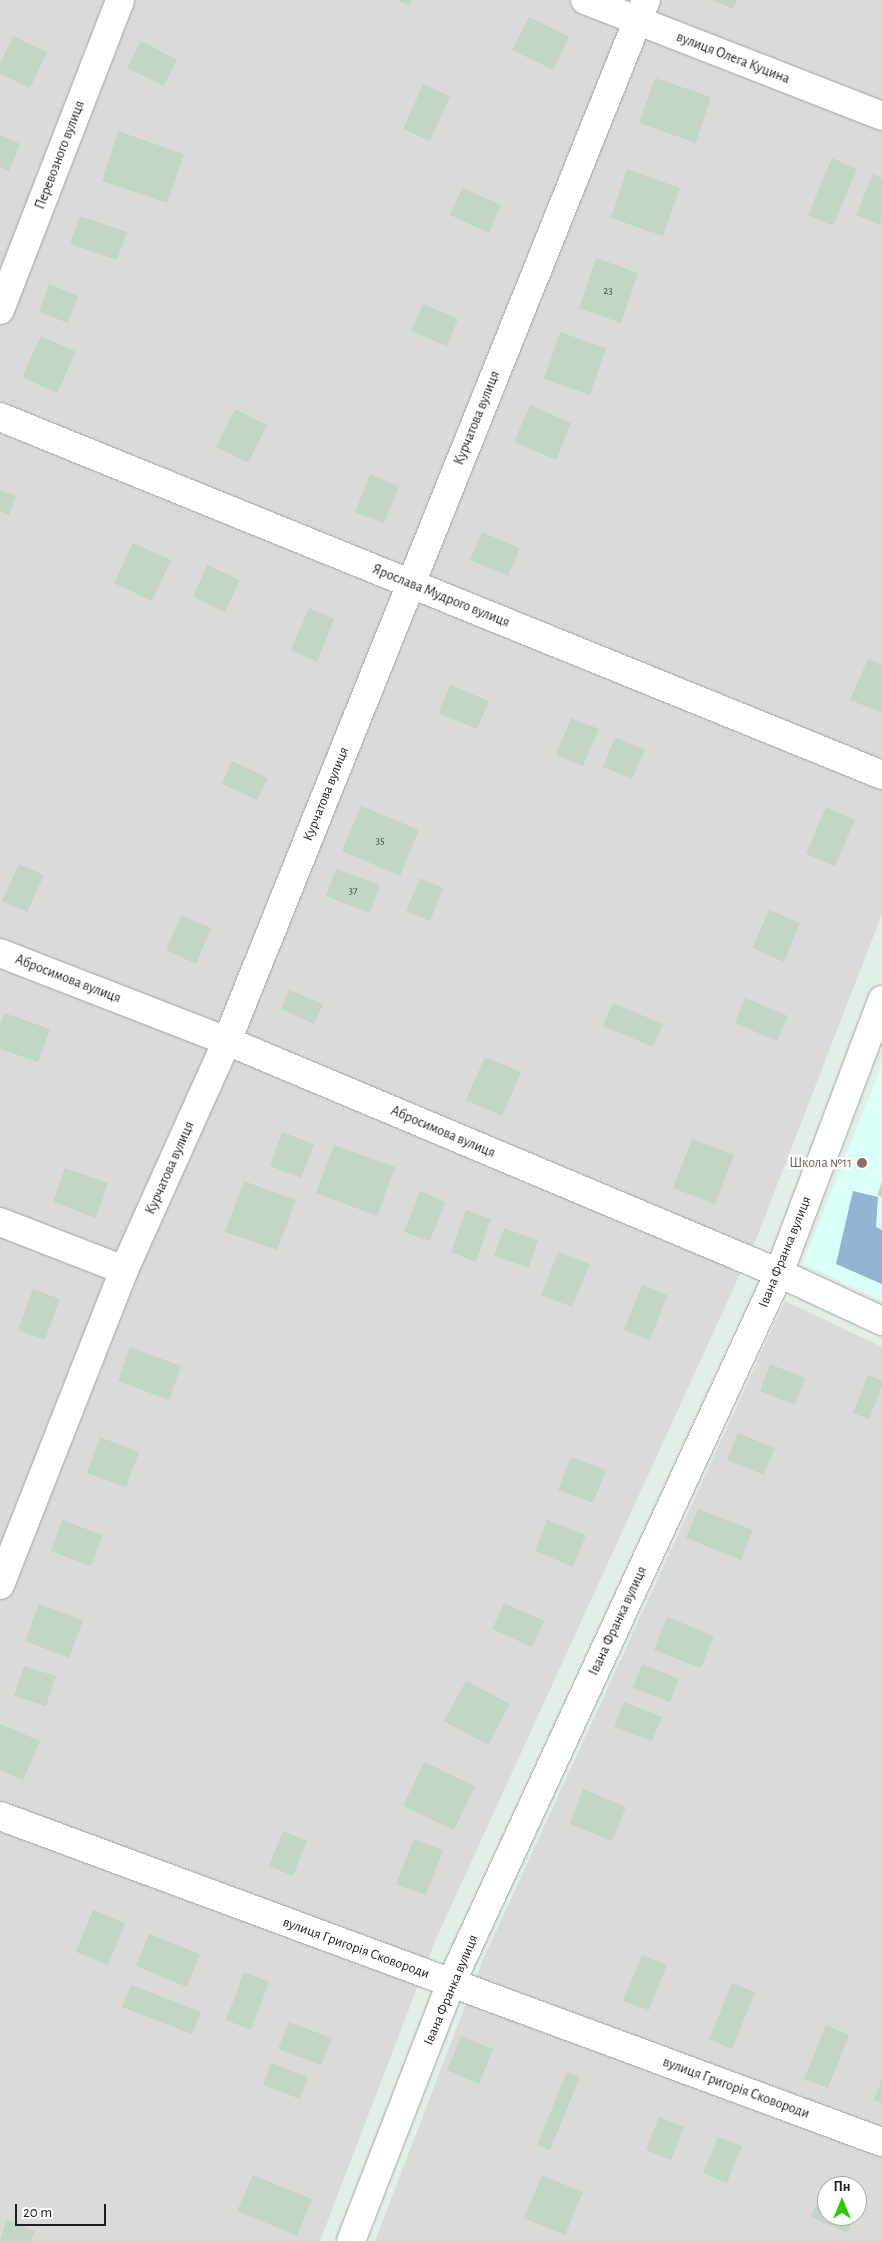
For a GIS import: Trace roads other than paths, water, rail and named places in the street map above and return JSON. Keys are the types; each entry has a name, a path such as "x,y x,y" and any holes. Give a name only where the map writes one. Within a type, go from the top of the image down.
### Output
{"street":[{"name":"Перевозного вулиця","path":"0,310 120,0"},
{"name":"вулиця Олега Куцина","path":"585,0 642,10 882,116"},
{"name":"Курчатова вулиця","path":"0,1585 124,1270 227,1041 642,10"},
{"name":"Ярослава Мудрого вулиця","path":"0,417 882,775"},
{"name":"Абросимова вулиця","path":"0,953 227,1041 779,1273 882,1321"},
{"name":"Івана Франка вулиця","path":"351,2241 451,1984 779,1273 882,1000"},
{"path":"0,1222 124,1270"},
{"name":"вулиця Григорія Сковороди","path":"0,1816 882,2142"}],"place":[{"name":"Школа №11","path":"862,1163"}]}
